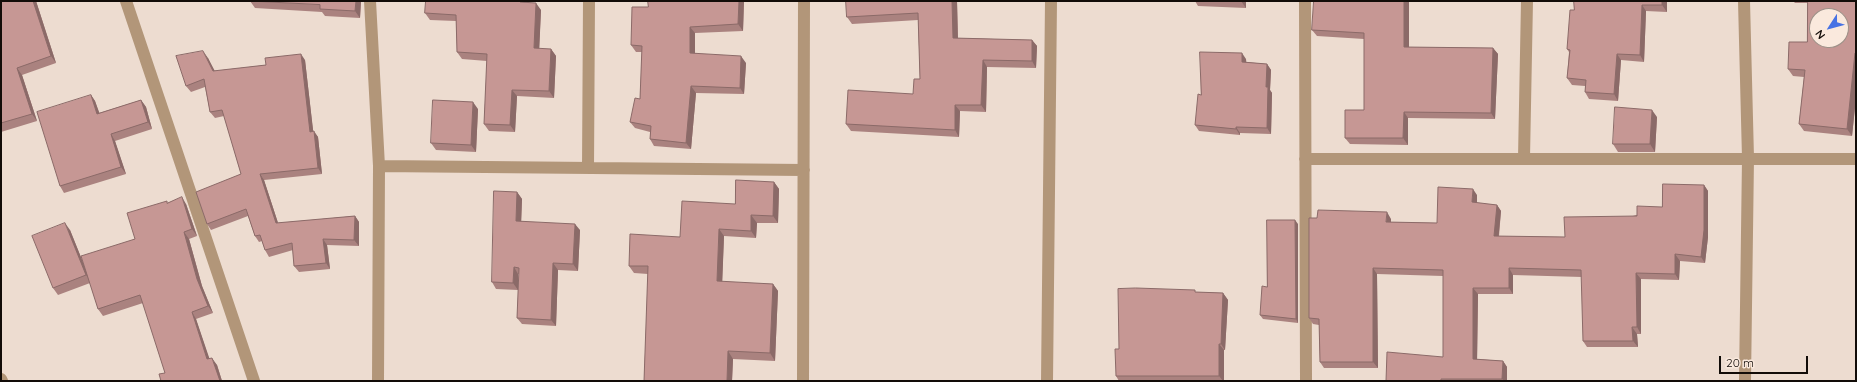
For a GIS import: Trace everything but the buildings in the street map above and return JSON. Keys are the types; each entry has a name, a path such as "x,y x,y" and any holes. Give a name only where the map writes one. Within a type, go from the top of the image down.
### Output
{"street":[{"path":"126,1 254,381"},
{"path":"370,1 379,166 378,381"},
{"path":"588,168 589,1"},
{"path":"803,381 804,1"},
{"path":"1047,381 1051,1"},
{"path":"1306,1 1306,381"},
{"path":"1524,158 1527,1"},
{"path":"1744,1 1748,158 1745,381"},
{"path":"1305,159 1856,159"},
{"path":"379,166 804,170"}]}
